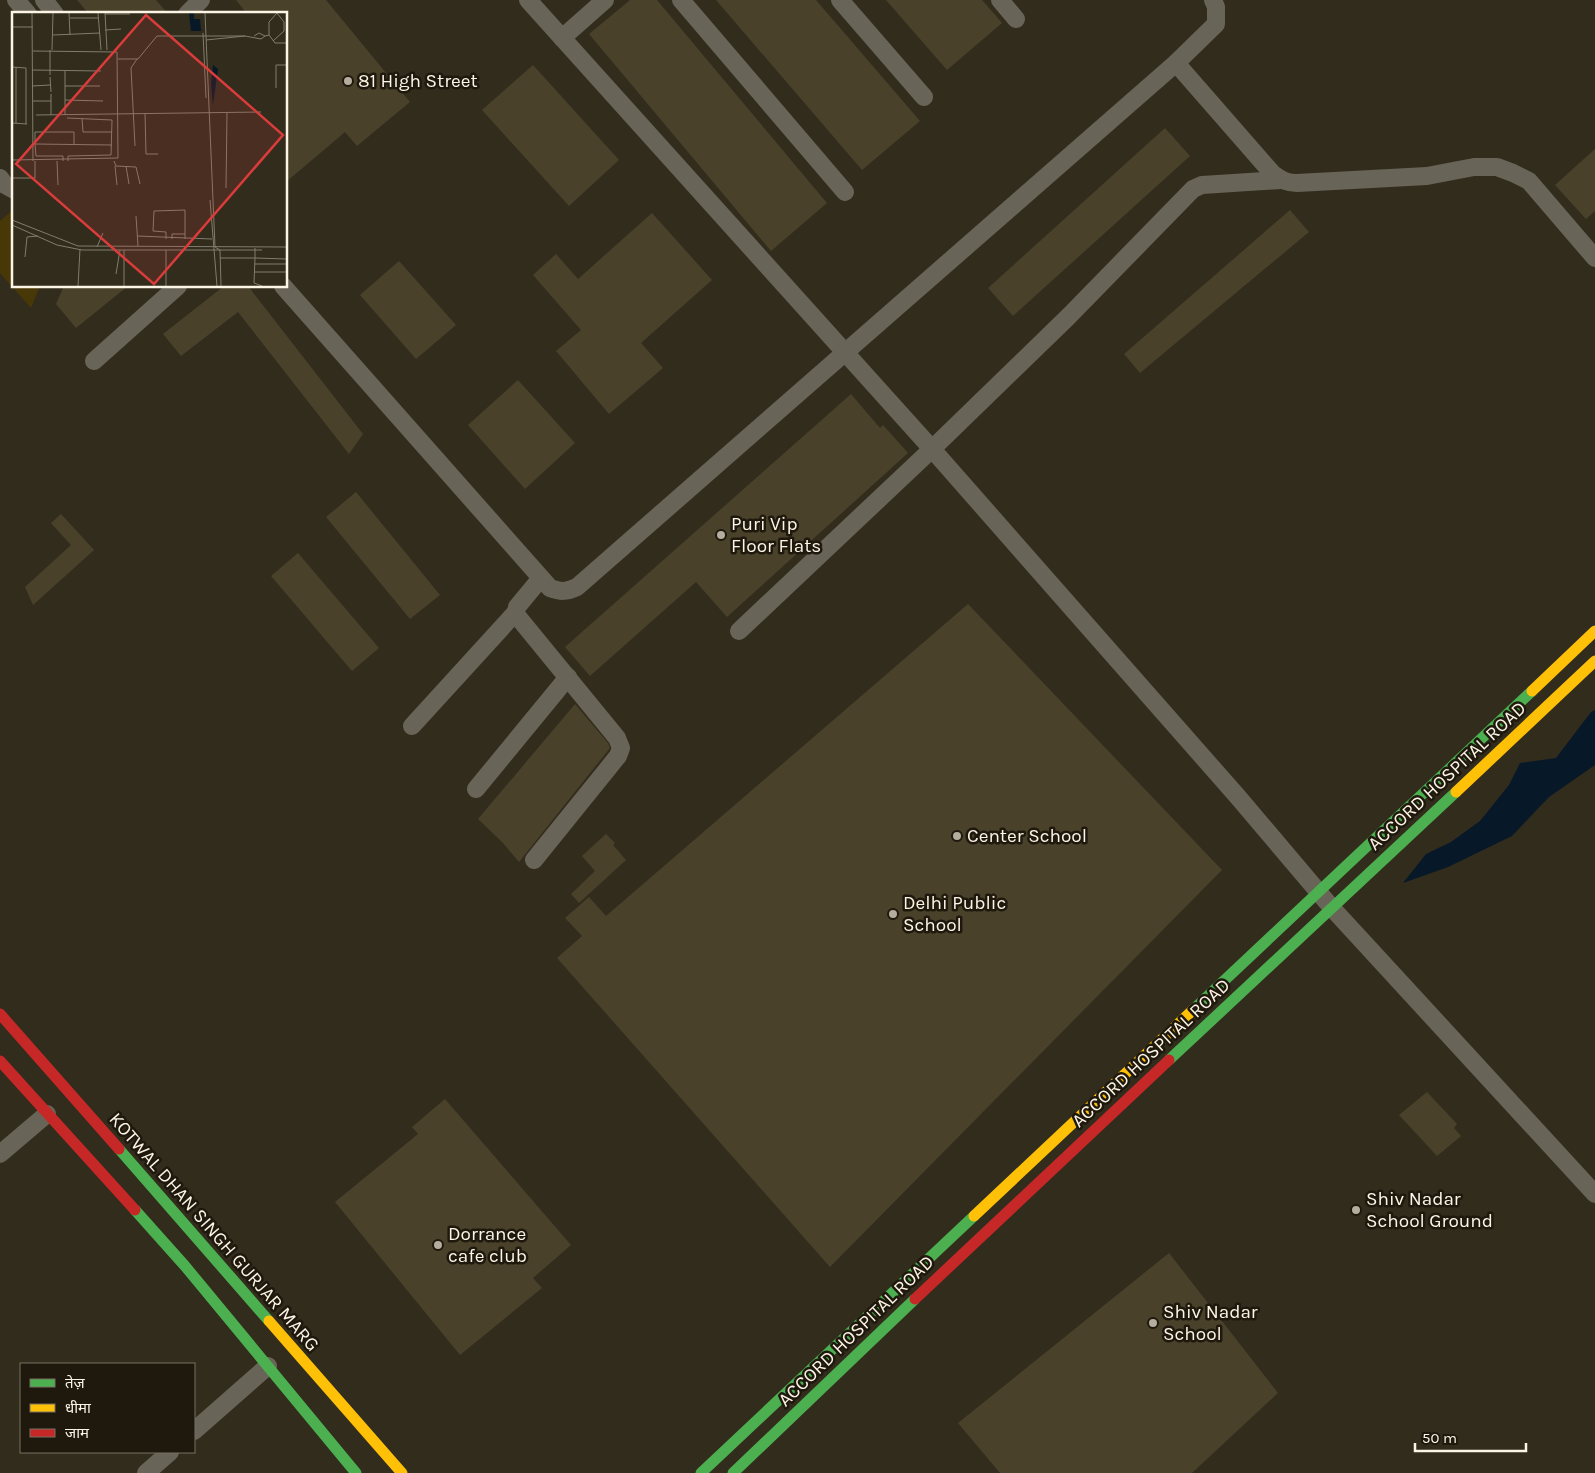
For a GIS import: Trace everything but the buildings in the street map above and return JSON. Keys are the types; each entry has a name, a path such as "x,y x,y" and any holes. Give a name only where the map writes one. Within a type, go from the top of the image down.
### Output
{"street":[{"path":"16,0 26,12"},
{"path":"44,0 53,12"},
{"path":"188,12 201,0"},
{"path":"528,0 932,449 1238,797 1332,908 1595,1194"},
{"path":"562,38 605,0"},
{"path":"681,0 845,192"},
{"path":"840,0 924,98"},
{"path":"1000,0 1016,19"},
{"path":"285,288 550,588 567,592 576,587 1176,63 1216,24 1216,7 1213,0"},
{"path":"1176,63 1280,180"},
{"path":"739,630 932,449 1069,316 1193,189 1202,185 1280,180 1297,183 1427,176 1474,167 1497,167 1513,172 1529,181 1595,258"},
{"path":"0,178 5,185 12,189"},
{"path":"94,361 176,288"},
{"path":"412,726 516,612 517,607 541,578"},
{"path":"516,612 518,617 617,738 621,748 618,756 534,860"},
{"path":"700,1473 1595,631"},
{"name":"ACCORD HOSPITAL ROAD","path":"734,1473 871,1340 1595,661"},
{"path":"476,789 568,678"},
{"name":"KOTWAL DHAN SINGH GURJAR MARG","path":"0,1014 402,1473"},
{"path":"0,1060 185,1266 356,1473"},
{"path":"0,1154 47,1114"},
{"path":"195,1430 268,1366"},
{"path":"146,1473 169,1453"}],"shaded area":[{"path":"12,211 12,287 0,273 0,221"},
{"path":"13,288 39,288 31,308"}],"water":[{"path":"1595,710 1595,765 1549,797 1512,836 1448,867 1403,883 1426,854 1451,842 1480,821 1509,785 1520,763 1556,758 1591,712"}],"traffic: fast":[{"path":"1194,1009 1532,691"},
{"path":"1169,1060 1456,792"},
{"path":"119,1149 269,1321"},
{"path":"135,1210 185,1266 356,1473"},
{"path":"701,1473 974,1216"},
{"path":"733,1473 915,1299"}],"traffic: slow":[{"path":"1532,691 1595,631"},
{"path":"1456,792 1595,661"},
{"path":"974,1216 1194,1009"},
{"path":"269,1321 402,1473"}],"traffic: jam":[{"path":"0,1014 119,1149"},
{"path":"915,1299 1169,1060"},
{"path":"0,1061 135,1210"}],"place":[{"name":"81 High Street","path":"348,81"},
{"name":"Puri Vip Floor Flats","path":"721,535"},
{"name":"Center School","path":"957,836"},
{"name":"Delhi Public School","path":"893,914"},
{"name":"Shiv Nadar School Ground","path":"1356,1210"},
{"name":"Dorrance cafe club","path":"438,1245"},
{"name":"Shiv Nadar School","path":"1153,1323"}]}
